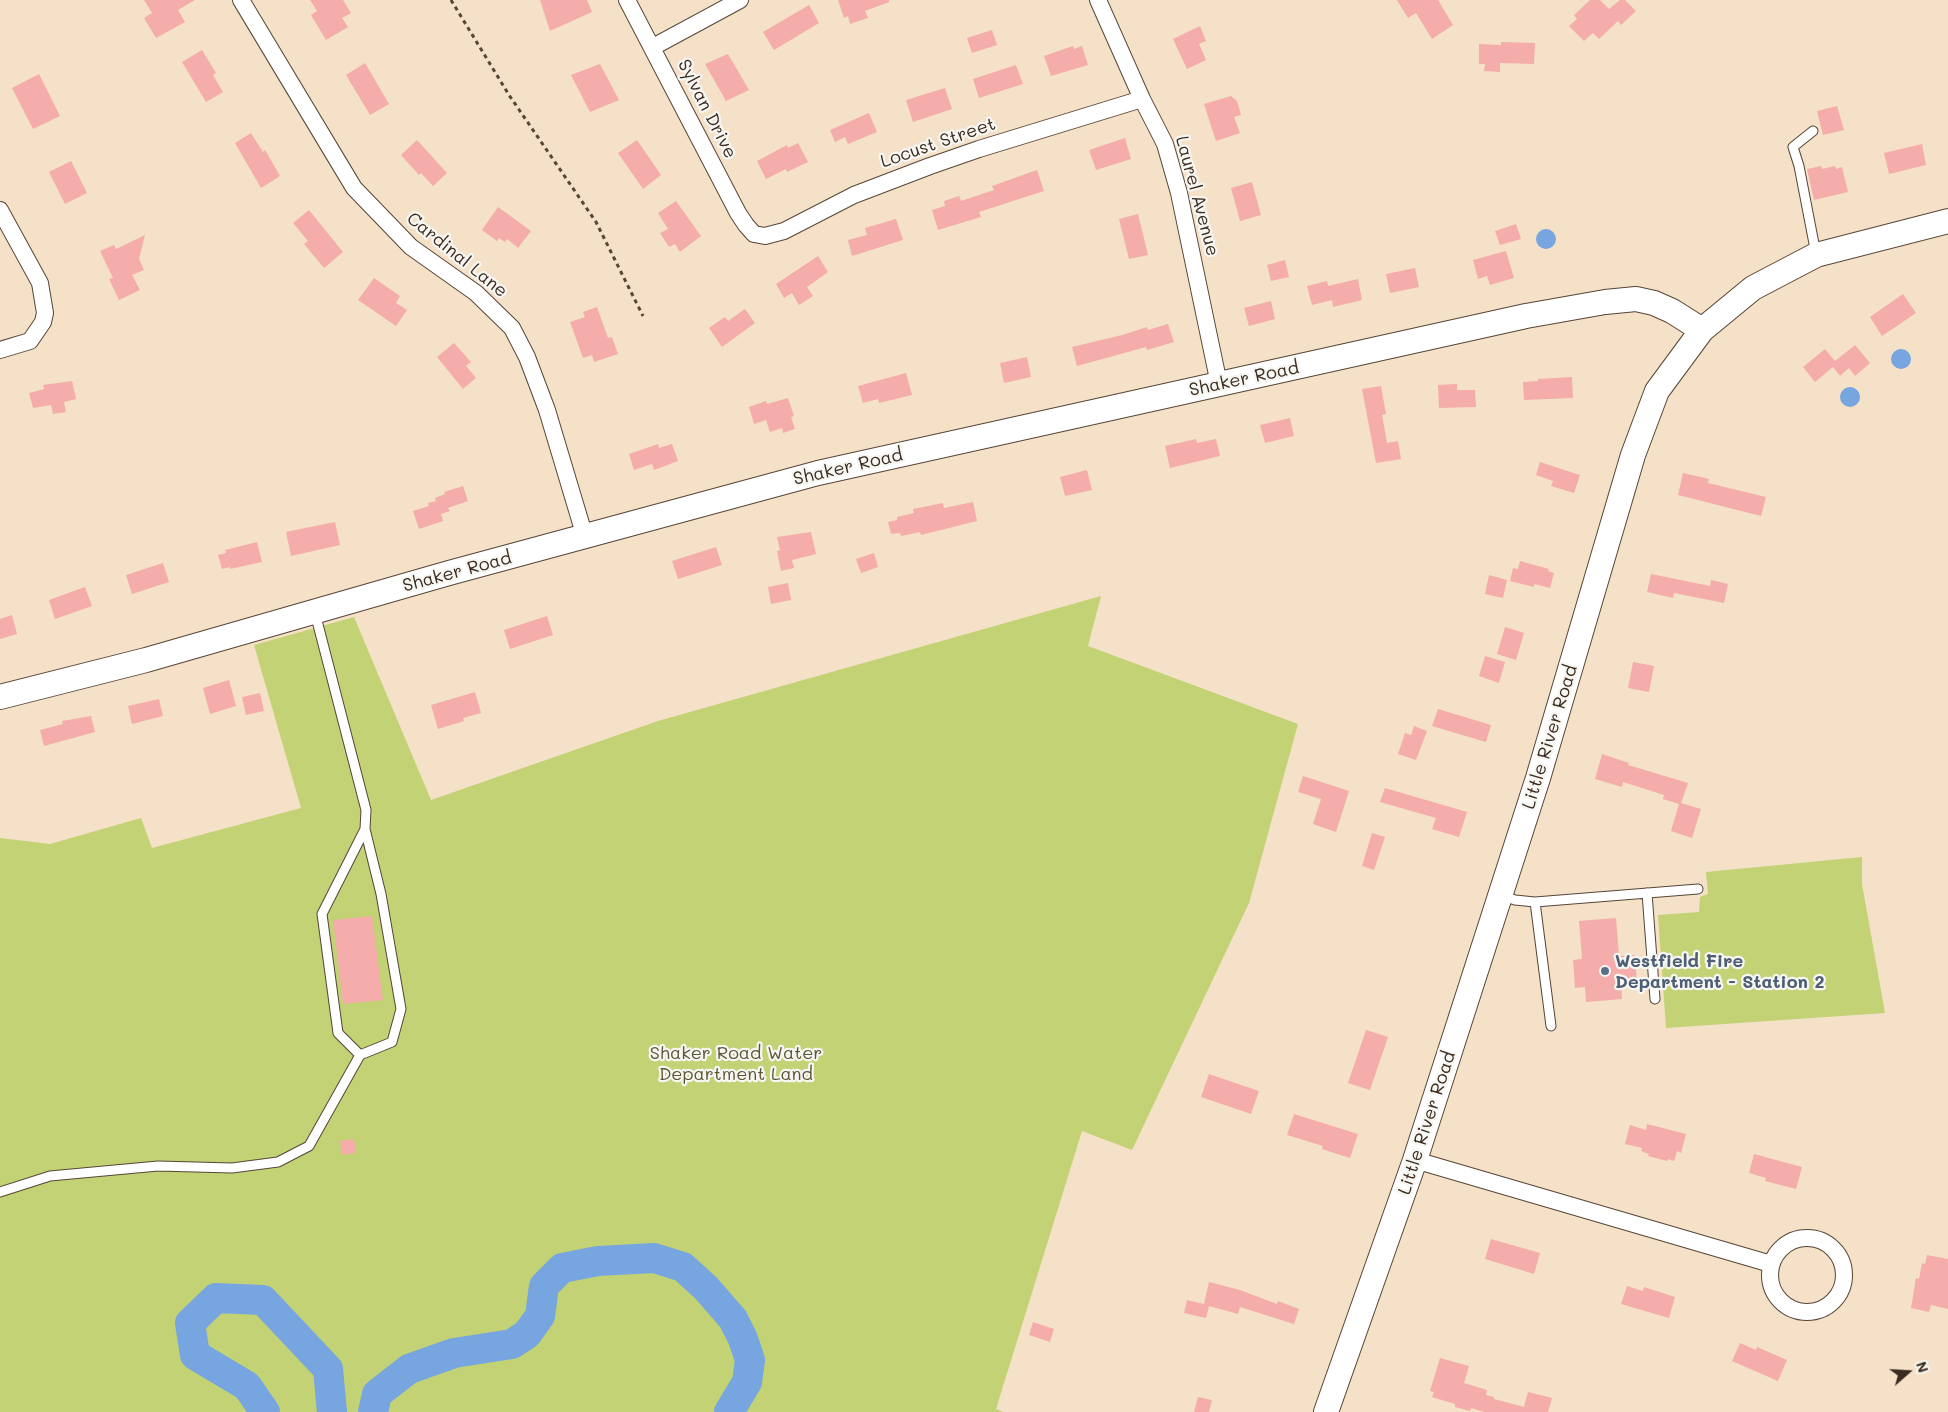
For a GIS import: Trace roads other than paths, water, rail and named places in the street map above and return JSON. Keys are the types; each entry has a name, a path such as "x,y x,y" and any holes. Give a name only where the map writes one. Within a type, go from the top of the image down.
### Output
{"street":[{"name":"Cardinal Lane","path":"241,0 354,188 411,247 476,293 512,328 527,357 547,410 585,537"},
{"name":"Sylvan Drive","path":"628,0 738,212 754,234"},
{"path":"653,47 740,0"},
{"name":"Laurel Avenue","path":"1098,0 1142,99 1166,144 1179,192 1219,384"},
{"name":"Locust Street","path":"754,234 765,236 784,231 854,195 930,166 1142,99"},
{"path":"0,210 33,270 42,290 45,304 43,322 30,341 0,350"},
{"name":"Little River Road","path":"1326,1412 1415,1160 1501,895 1538,778 1633,456 1657,391 1702,330 1753,288 1816,255 1948,221"},
{"name":"Shaker Road","path":"0,697 100,673 440,576 818,473 1526,316 1624,299 1636,299 1654,303 1672,311 1702,330"},
{"path":"1415,1160 1771,1264"},
{"path":"1808,1237 1820,1240 1831,1246 1839,1255 1844,1266 1845,1278 1842,1290 1835,1301 1825,1308 1813,1312 1800,1312 1788,1308 1778,1300 1772,1289 1771,1264 1785,1244 1796,1239 1808,1237"}],"lane":[{"path":"1813,131 1793,147 1799,166 1816,255"},
{"path":"0,1192 50,1176 158,1166 232,1168 278,1162 309,1146 360,1055 392,1042 401,1009 381,894 365,829 366,810 315,612"},
{"path":"360,1055 338,1033 322,914 365,829"},
{"path":"1501,895 1515,900 1535,902 1698,889"},
{"path":"1647,893 1655,999"},
{"path":"1535,902 1550,1026"}],"water":[{"path":"1546,229 1553,232 1556,239 1553,246 1546,249 1539,246 1536,239 1539,232"},
{"path":"1901,349 1908,352 1911,359 1908,366 1901,369 1894,366 1891,359 1894,352"},
{"path":"1850,387 1857,390 1860,397 1857,404 1850,407 1843,404 1840,397 1843,390"}],"waterway":[{"path":"373,1412 377,1394 409,1369 454,1353 512,1344 527,1334 540,1316 544,1286 562,1268 598,1261 654,1258 683,1267 706,1288 733,1319 743,1339 750,1360 747,1382 729,1412"},
{"path":"265,1412 247,1386 195,1355 190,1323 216,1298 263,1300 328,1369 332,1412"}],"place":[{"name":"Westfield Fire Department - Station 2","path":"1605,971"}],"park label":[{"name":"Shaker Road Water Department Land","path":"736,1063"}]}
